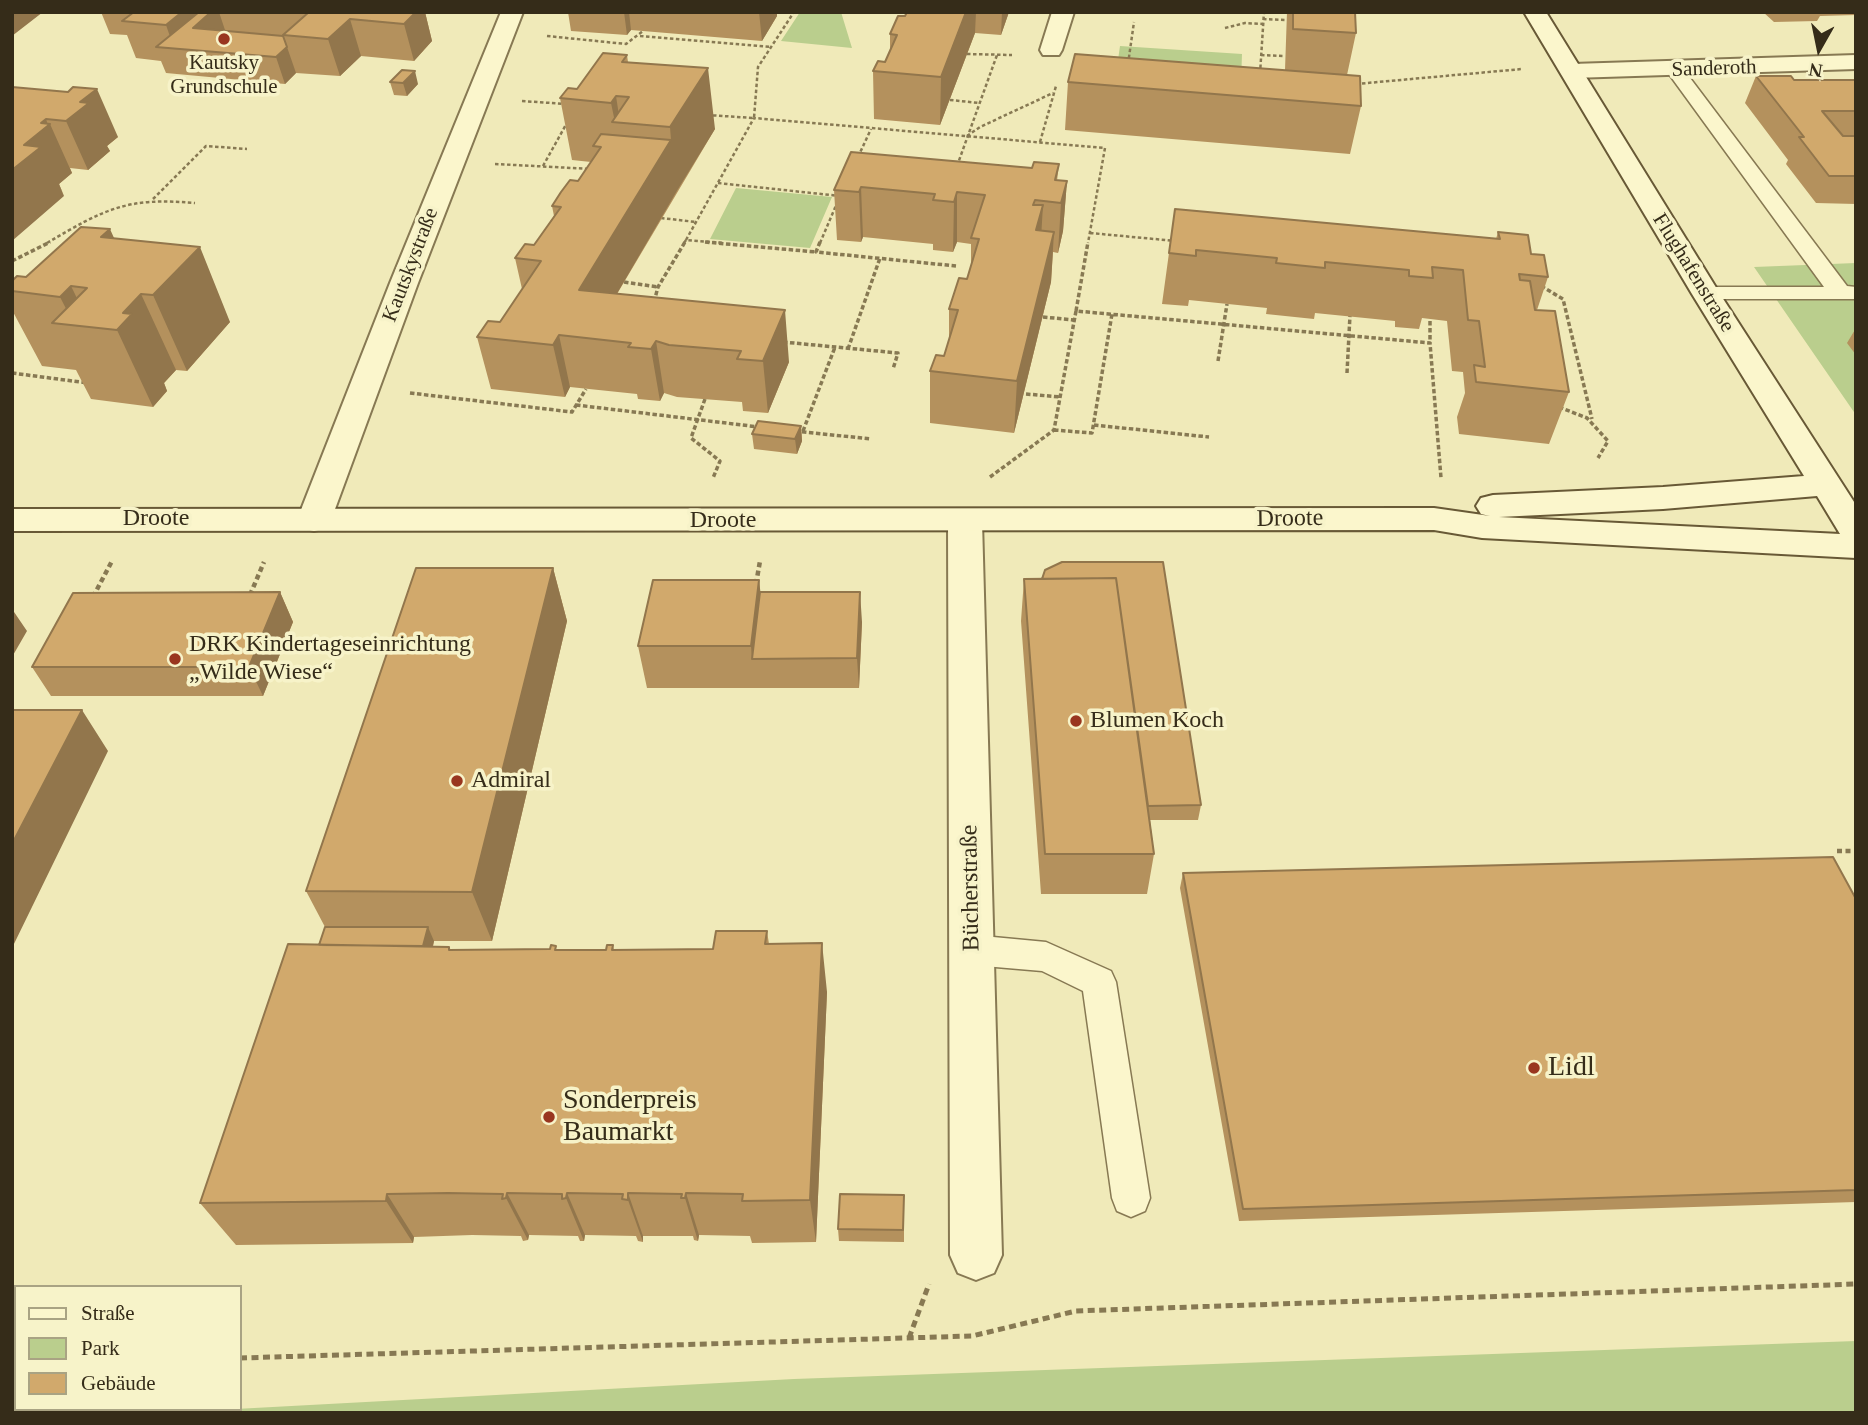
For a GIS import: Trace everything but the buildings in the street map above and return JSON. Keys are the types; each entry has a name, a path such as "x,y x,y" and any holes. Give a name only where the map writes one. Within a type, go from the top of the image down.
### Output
{"street":[{"name":"Kautskystraße","path":"314,520 512,12"},
{"path":"1051,50 1063,12"},
{"name":"Flughafenstraße","path":"1535,12 1706,294 1856,532"},
{"name":"Sanderoth","path":"1572,71 1675,70 1856,62"},
{"name":"Droote","path":"1434,519 1470,507 1663,498 1826,485"},
{"name":"Droote","path":"12,520 1434,519 1482,527 1856,546"},
{"name":"Bücherstraße","path":"965,521 976,1255"}],"lane":[{"path":"1675,70 1811,256 1849,293"},
{"path":"1706,294 1849,293"},
{"path":"972,950 1046,957 1099,982 1131,1198"}],"path":[{"path":"653,307 659,287 754,118 758,67 794,12"},
{"path":"1259,82 1264,12"},
{"path":"1225,28 1245,23 1287,20"},
{"path":"1128,65 1134,22"},
{"path":"535,35 626,44 640,36 643,31"},
{"path":"640,36 771,47"},
{"path":"1040,142 1054,92 1059,61 1051,50"},
{"path":"957,169 997,55 967,54"},
{"path":"1261,55 1285,56"},
{"path":"1353,85 1511,69 1572,71"},
{"path":"967,136 980,127 1054,92"},
{"path":"477,98 566,104"},
{"path":"950,100 979,103"},
{"path":"700,114 1105,148 1054,430"},
{"path":"542,166 570,117"},
{"path":"856,162 871,129"},
{"path":"152,200 206,146 247,149"},
{"path":"492,164 593,169"},
{"path":"718,183 841,196 816,252"},
{"path":"12,261 105,212 152,200 195,202"},
{"path":"661,218 696,222"},
{"path":"1090,233 1186,242"},
{"path":"686,240 956,266"},
{"path":"848,349 880,258"},
{"path":"624,282 659,287"},
{"path":"1539,285 1563,299 1592,419 1608,441 1596,463"},
{"path":"1218,361 1227,304"},
{"path":"1076,311 1430,343"},
{"path":"989,477 1054,430 1092,433 1112,314"},
{"path":"1347,373 1350,315"},
{"path":"1043,317 1074,320"},
{"path":"1430,321 1442,482"},
{"path":"783,342 898,353 893,369"},
{"path":"803,431 835,348"},
{"path":"12,373 90,384"},
{"path":"364,388 572,412 586,389"},
{"path":"1026,394 1060,397"},
{"path":"705,399 691,438 720,461 709,485"},
{"path":"576,405 763,427"},
{"path":"1554,405 1574,410 1592,419"},
{"path":"1094,425 1209,437"},
{"path":"790,430 872,439"},
{"path":"754,596 760,557"},
{"path":"88,606 114,558"},
{"path":"246,605 266,558"},
{"path":"1837,851 1856,851"},
{"path":"242,1358 972,1336 1076,1311 1856,1284"}],"green space":[{"path":"800,12 841,12 852,48 781,41"},
{"path":"1120,46 1242,54 1241,83 1116,74"},
{"path":"736,188 832,197 810,248 710,239"},
{"path":"1856,263 1856,415 1754,267"},
{"path":"1856,1341 1856,1413 161,1413 242,1411 242,1409 794,1379"}],"place":[{"name":"Kautsky Grundschule","path":"224,39"},
{"name":"DRK Kindertageseinrichtung „Wilde Wiese“","path":"175,659"},
{"name":"Blumen Koch","path":"1076,721"},
{"name":"Admiral","path":"457,781"},
{"name":"Lidl","path":"1534,1068"},
{"name":"Sonderpreis Baumarkt","path":"549,1117"}]}
